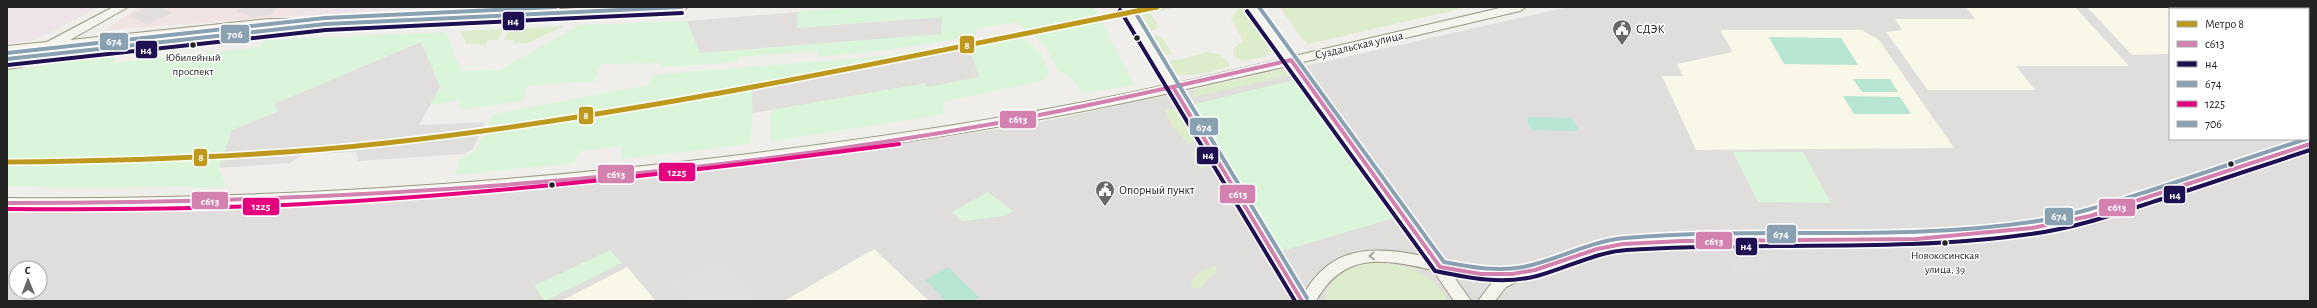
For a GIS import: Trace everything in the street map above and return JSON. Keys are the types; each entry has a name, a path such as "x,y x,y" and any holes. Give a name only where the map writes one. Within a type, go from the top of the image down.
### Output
{"street":[{"path":"7,65 15,64 122,7"},
{"path":"7,59 326,24 682,7"},
{"path":"1126,7 1302,301"},
{"path":"1252,7 1463,301"},
{"name":"Суздальская улица","path":"7,203 230,201 368,195 599,176 776,155 1029,117 1173,87 1520,7"},
{"path":"7,50 268,23 326,24"},
{"path":"88,25 85,32 88,36 97,41"},
{"path":"1486,301 1500,283 1523,272 1607,246 1737,240 1894,240 1987,234 2061,223 2090,216 2310,144"},
{"path":"1308,301 1319,283 1332,269 1354,259 1382,255 1440,267 1495,276 1523,272"},
{"path":"1410,260 1435,271 1452,285"},
{"path":"1312,301 1319,283"}],"shaded area":[{"path":"7,7 99,7 43,36 30,41 7,43"},
{"path":"139,7 295,7 293,16 105,30"},
{"path":"147,7 159,7 171,13 147,25 130,15"},
{"path":"243,7 277,7 272,14 252,17 236,11"},
{"path":"295,7 445,7 293,16"},
{"path":"1568,7 2310,7 2310,301 7,301 7,210 184,209 412,200 541,190 712,171 1027,125 1333,60"},
{"path":"1966,7 2075,7 2129,66 2016,66 2035,90 1928,90 1886,32 1902,30 1895,19 1975,19"},
{"path":"2087,7 2216,8 2169,8 2169,54 2132,55"},
{"path":"798,12 797,28 942,17 941,34 700,53 687,21"},
{"path":"1720,30 1862,30 1879,40 1954,148 1696,150 1662,76 1683,76 1677,64 1733,52"},
{"path":"421,42 440,87 419,125 485,122 473,149 463,154 358,161 356,152 304,154 290,163 219,168 232,130 278,111 274,104"},
{"path":"968,45 979,77 927,87 926,83 753,113 751,84"},
{"path":"874,249 929,301 784,301"},
{"path":"1725,254 1762,254 1771,273 1734,273"},
{"path":"722,258 760,300 686,301 672,285"},
{"path":"627,267 656,301 561,301"}],"green space":[{"path":"862,7 1094,7 1134,85 1082,93 1071,77 1058,71 1047,48 1017,22 976,29 976,36 886,50 817,57 817,51 738,57 736,62 662,67 662,63 601,64 594,82 528,85 523,101 459,110 460,100 430,105 440,87 421,42 274,104 278,111 232,130 219,168 226,187 61,188 7,186 7,70 116,56 114,63 260,47 265,40 446,32 461,71 499,70 580,25 687,21 700,53 941,33 942,17 796,28 798,12"},
{"path":"1137,7 1178,7 1150,13 1159,27 1151,31"},
{"path":"1240,7 1271,47 1271,51 1264,57 1242,61 1233,55 1233,49 1243,41 1231,18"},
{"path":"1280,7 1464,8 1308,44 1302,39"},
{"path":"564,26 528,43 512,43 514,40 504,40 509,29"},
{"path":"503,29 498,40 488,40 486,45 466,43 460,31"},
{"path":"1019,34 1040,52 1049,71 1045,80 943,102 944,114 773,141 769,138 769,120 774,109 753,113 750,144 621,159 621,146 580,151 574,163 454,175 462,157 476,150 493,114 648,85 652,75 885,56"},
{"path":"1155,35 1162,37 1172,53 1170,55 1159,53 1151,39"},
{"path":"1769,37 1841,38 1858,65 1784,64"},
{"path":"1207,52 1219,54 1230,65 1218,70 1203,73 1180,75 1175,74 1166,61 1179,60"},
{"path":"1278,70 1284,70 1292,75 1194,97 1192,94 1196,89"},
{"path":"1853,79 1890,79 1898,92 1862,92"},
{"path":"1294,80 1394,218 1282,251 1191,105"},
{"path":"1843,96 1900,97 1911,114 1854,114"},
{"path":"1177,108 1196,139 1192,143 1187,143 1171,124 1165,110"},
{"path":"1529,117 1571,118 1578,128 1576,131 1532,130 1527,121"},
{"path":"1201,150 1211,165 1201,169 1192,153 1194,151"},
{"path":"1733,152 1803,152 1831,203 1758,202"},
{"path":"988,192 1013,211 1004,216 962,221 952,212"},
{"path":"610,250 622,263 545,301 534,286"},
{"path":"1369,263 1392,264 1414,270 1434,282 1448,301 1324,301 1330,286 1340,275"},
{"path":"1216,266 1217,273 1209,277 1201,288 1191,288 1194,279 1199,273"},
{"path":"948,267 979,297 972,301 946,301 925,280"}],"metro line":[{"name":"8","path":"7,162 102,161 291,152 386,143 483,131 580,117 773,83 1157,7"}],"transit line":[{"name":"674","path":"7,53 325,18 556,7"},
{"name":"706","path":"7,59 326,24 682,7"},
{"name":"674","path":"1132,7 1307,298"},
{"name":"674","path":"1259,7 1444,262 1473,267 1492,269 1522,267 1598,243 1624,238 1675,235 1879,234 1930,232 2031,222 2114,202 2303,140"},
{"name":"н4","path":"1120,10 1295,301"},
{"name":"н4","path":"1247,11 1435,271 1480,280 1512,280 1537,276 1599,255 1624,250 1682,247 1916,245 1975,241 2033,234 2092,222 2310,150"},
{"name":"н4","path":"8,65 326,30 682,13"},
{"name":"с613","path":"7,203 176,202 345,195 430,190 598,176 682,167 837,148 992,124 1179,86 1291,60 1440,267 1481,274 1512,274 1535,270 1597,249 1623,244 1682,241 1916,239 1974,235 2032,228 2090,216 2310,144"},
{"name":"с613","path":"1173,87 1302,301"},
{"name":"1225","path":"7,209 218,208 483,192 622,178 899,144"}],"place":[{"name":"Юбилейный проспект","path":"193,45"},
{"name":"СДЭК","path":"1622,46"},
{"name":"Опорный пункт","path":"1105,207"},
{"name":"Новокосинская улица, 39","path":"1945,243"}]}
